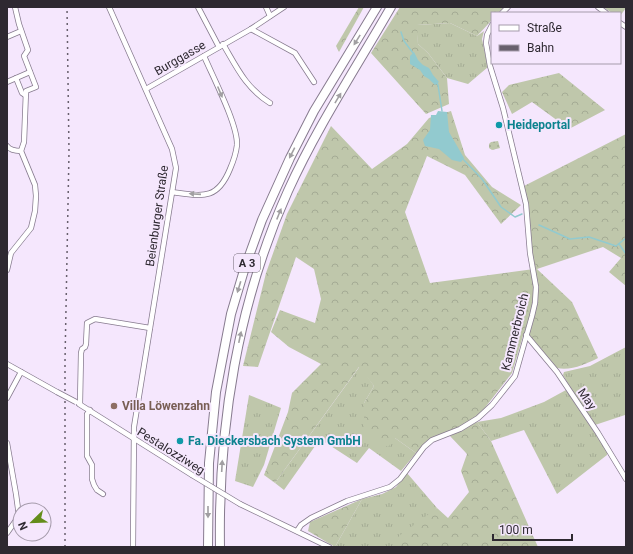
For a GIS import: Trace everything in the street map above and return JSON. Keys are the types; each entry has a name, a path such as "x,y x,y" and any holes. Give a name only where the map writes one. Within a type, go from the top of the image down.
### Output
{"highway":[{"name":"A 3","path":"208,547 208,463 216,392 231,314 245,267 267,207 290,158 314,111 377,7"},
{"name":"A 3","path":"220,547 222,462 230,392 244,318 257,276 275,224 301,165 327,115 391,7"}],"street":[{"path":"7,270 11,253 31,228 36,211 35,186 21,151 24,142 25,95 26,91 36,87 24,56 28,50 21,31 15,7"},
{"name":"Beienburger Straße","path":"109,7 174,155 176,168 133,439 133,547"},
{"path":"198,7 221,46"},
{"path":"266,7 270,16"},
{"name":"Burggasse","path":"146,89 251,29 284,7"},
{"name":"Kammerbroich","path":"297,531 301,525 311,518 347,501 390,487 400,478 420,450 432,440 460,429 478,418 492,405 515,376 535,303 535,280 530,253 526,204 503,108 490,66 486,43 487,35 491,27"},
{"path":"251,29 295,53 314,82"},
{"path":"7,37 21,31"},
{"name":"Burggasse","path":"221,46 252,90 270,103"},
{"path":"172,192 205,195 217,190 226,180 236,152 237,138 232,122 204,56"},
{"path":"7,82 30,72"},
{"path":"16,78 22,93 25,95"},
{"path":"7,146 16,151 21,151"},
{"path":"78,403 81,353 86,344 87,323 95,319 150,328"},
{"name":"May","path":"526,336 557,372 598,433 626,479"},
{"name":"Pestalozziweg","path":"7,364 90,410 133,439 240,504 329,547"},
{"path":"7,398 21,372"},
{"path":"90,410 87,414 87,456 92,465 92,479 94,485 97,490 103,494"},
{"path":"7,443 19,516 7,533"}],"green space":[{"path":"359,7 364,7 339,52 336,46"},
{"path":"400,7 504,7 499,12 491,12 491,21 477,36 450,23 417,25 418,44 428,53 447,78 449,104 426,114 371,53"},
{"path":"603,7 626,7 621,15 621,12 610,12"},
{"path":"450,23 477,36 484,31 482,39 488,67 468,84 447,78 428,53 418,44 416,25"},
{"path":"559,73 605,110 569,129 532,102 512,114 502,92 509,85"},
{"path":"451,111 465,155 492,187 521,205 501,224 465,175 427,156 405,212 430,283 534,269 524,186 626,134 626,286 609,272 621,258 603,247 537,269 572,302 598,358 573,368 557,368 523,336 512,373 484,409 474,418 459,427 431,438 416,453 395,438 388,447 364,432 364,403 374,386 359,367 275,483 264,475 288,412 292,393 321,364 289,347 271,332 280,310 315,323 321,299 314,269 296,257 258,367 243,366 266,273 287,214 331,126 372,169 407,144 429,118"},
{"path":"498,141 500,148 492,150 489,148 489,144 491,142"},
{"path":"626,347 626,413 625,415 595,425 577,399 563,375 564,372 590,366"},
{"path":"360,366 374,386 364,403 395,438 416,453 401,471 369,448 357,463 320,439 284,490 275,483"},
{"path":"566,390 607,451 607,455 557,494 524,430 491,441 477,422 501,418 544,402"},
{"path":"249,395 281,408 264,465 253,487 235,481"},
{"path":"477,422 491,441 538,547 394,547 399,536 437,508 448,518 469,492 461,471 467,454 450,436"},
{"path":"407,473 437,508 402,547 335,547 362,499 382,494 396,487"},
{"path":"362,499 335,547 308,531 310,522"}],"shaded area":[{"path":"414,52 418,60 429,68 439,82 435,85 424,76 420,70 410,64 410,56"},
{"path":"438,111 447,112 449,132 464,158 461,162 452,160 439,149 425,146 423,140 430,130 431,115 436,115"}],"waterway":[{"path":"401,32 404,41 413,53"},
{"path":"436,82 438,85 442,111"},
{"path":"462,158 482,179 501,207 515,217 522,214"},
{"path":"539,225 570,239 589,237 616,246 626,238"},
{"path":"619,244 626,254"}],"railway":[{"path":"65,547 65,361 69,152 67,7"}],"place":[{"name":"Heideportal","path":"499,125"},
{"name":"Villa Löwenzahn","path":"114,406"},
{"name":"Fa. Dieckersbach System GmbH","path":"180,441"}]}
